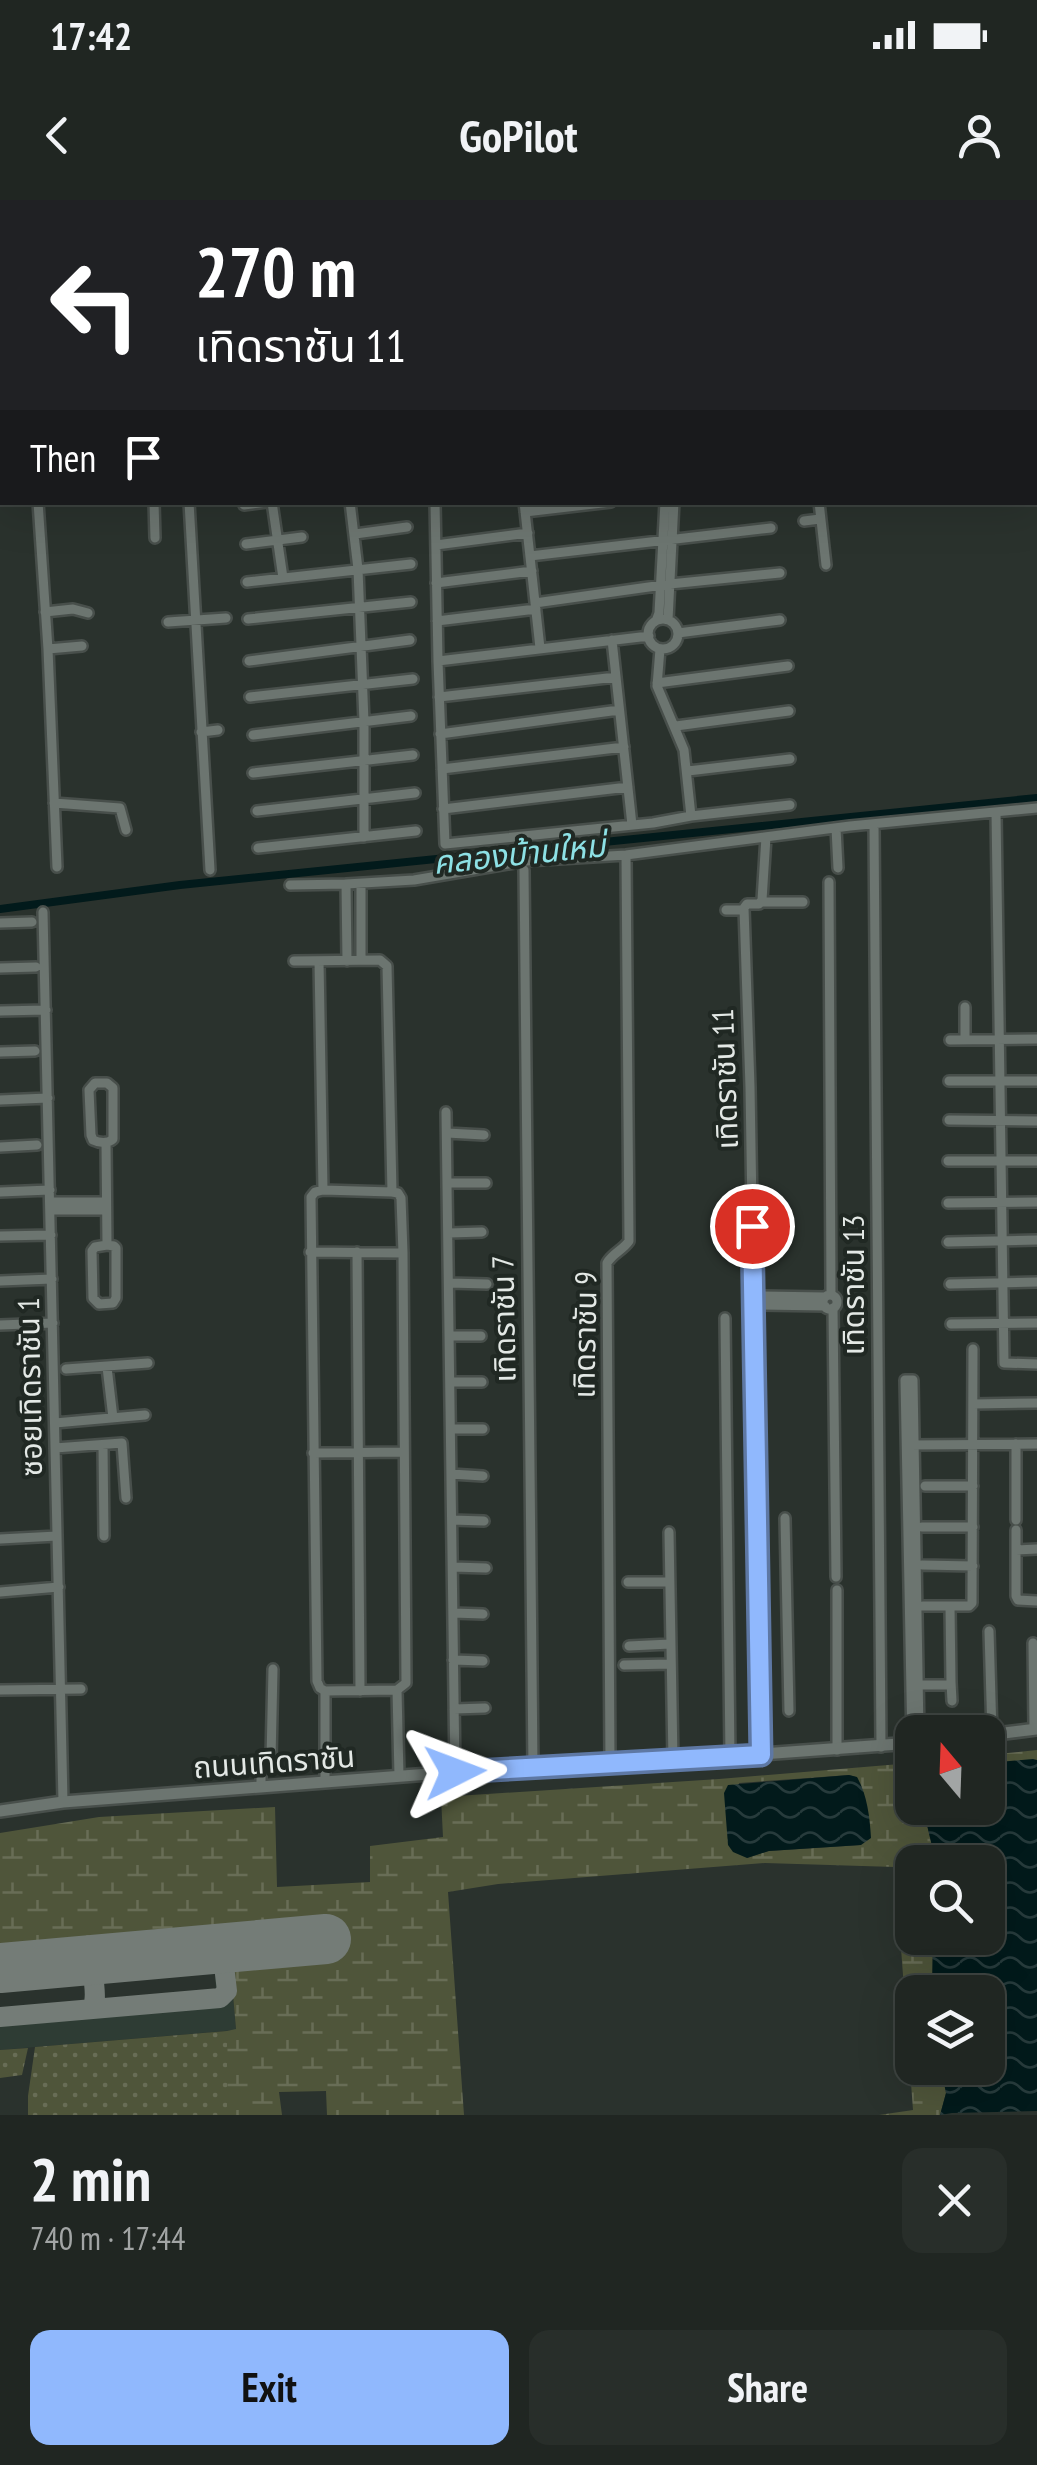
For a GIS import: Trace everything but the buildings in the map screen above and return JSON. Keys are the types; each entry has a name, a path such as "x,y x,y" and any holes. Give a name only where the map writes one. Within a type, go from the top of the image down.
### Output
{"street":[{"path":"38,505 57,867"},
{"path":"154,505 155,538"},
{"path":"189,505 210,870"},
{"path":"270,505 284,578"},
{"path":"350,505 358,568 364,837"},
{"path":"436,505 440,734 444,841 448,845 790,805"},
{"path":"540,648 525,508 568,505"},
{"path":"666,505 668,540"},
{"path":"668,620 665,585 674,505"},
{"path":"819,505 826,565"},
{"path":"804,520 820,519"},
{"path":"355,534 406,527"},
{"path":"530,556 770,528"},
{"path":"436,545 528,533"},
{"path":"246,544 302,537"},
{"path":"247,582 411,564"},
{"path":"436,583 532,571"},
{"path":"437,621 665,585 780,573"},
{"path":"656,621 668,620 675,625 678,633 673,645 660,648 649,636 665,585"},
{"path":"248,619 411,602"},
{"path":"45,612 73,609 88,613"},
{"path":"168,622 226,618"},
{"path":"678,633 780,620"},
{"path":"438,661 649,636"},
{"path":"249,661 410,640"},
{"path":"612,640 632,825"},
{"path":"48,649 82,646"},
{"path":"660,648 657,683 684,750 691,816"},
{"path":"657,683 788,666"},
{"path":"439,697 616,676"},
{"path":"250,698 413,679"},
{"path":"440,734 620,710"},
{"path":"676,726 789,711"},
{"path":"252,735 410,716"},
{"path":"201,732 218,730"},
{"path":"442,769 624,747"},
{"path":"253,772 413,755"},
{"path":"688,771 790,760"},
{"path":"443,809 628,787"},
{"path":"257,811 415,793"},
{"path":"54,803 120,808 126,830"},
{"path":"290,885 414,880 526,861 626,855 1037,808"},
{"path":"996,812 1004,1363 1037,1364"},
{"name":"เทิดราชัน 13","path":"874,824 881,1747"},
{"path":"836,828 838,868"},
{"path":"258,848 416,831"},
{"path":"762,902 766,837"},
{"name":"เทิดราชัน 9","path":"610,1765 607,1263 629,1241 626,855"},
{"name":"เทิดราชัน 7","path":"524,870 533,1768"},
{"path":"829,882 828,1301 836,1577"},
{"path":"346,884 347,960"},
{"path":"361,884 361,960"},
{"path":"726,910 744,910 747,904 762,902 802,902"},
{"name":"เทิดราชัน 11","path":"744,910 761,1755"},
{"name":"ซอยเทิดราชัน 1","path":"44,912 63,1802"},
{"path":"0,924 32,922"},
{"path":"294,962 380,960 387,966 392,1192"},
{"path":"319,961 323,1190"},
{"path":"0,968 36,967"},
{"path":"965,1008 965,1040"},
{"path":"0,1011 46,1010"},
{"path":"950,1040 1037,1039"},
{"path":"0,1052 34,1051"},
{"path":"949,1081 1037,1081"},
{"path":"95,1083 107,1083 113,1088 113,1139 106,1142 93,1140 92,1135 89,1090 95,1083"},
{"path":"0,1100 48,1098"},
{"path":"446,1112 455,1772"},
{"path":"949,1120 1037,1120"},
{"path":"447,1133 484,1135"},
{"path":"106,1142 107,1246"},
{"path":"0,1147 37,1145"},
{"path":"948,1161 1037,1161"},
{"path":"447,1183 486,1183"},
{"path":"0,1192 50,1190"},
{"path":"323,1190 392,1192 400,1198 403,1253 406,1683 397,1690 325,1691 317,1682 310,1198 323,1190"},
{"path":"948,1204 1037,1202"},
{"path":"50,1206 106,1206"},
{"path":"449,1233 482,1232"},
{"path":"0,1236 51,1234"},
{"path":"948,1242 1037,1240"},
{"path":"107,1246 116,1248 116,1298 113,1303 99,1304 93,1298 92,1251 107,1246"},
{"path":"310,1252 403,1253"},
{"path":"357,1252 360,1690"},
{"path":"0,1281 52,1279"},
{"path":"950,1284 1037,1282"},
{"path":"449,1283 487,1284"},
{"path":"754,1300 828,1301"},
{"path":"725,1318 730,1757"},
{"path":"0,1325 52,1324"},
{"path":"951,1324 1037,1324"},
{"path":"450,1336 481,1336"},
{"path":"923,1606 972,1603 973,1349"},
{"path":"66,1369 148,1363"},
{"path":"107,1367 112,1418"},
{"path":"910,1445 913,1380 906,1379 913,1715"},
{"path":"450,1382 482,1382"},
{"path":"974,1404 1037,1404"},
{"path":"55,1423 145,1415"},
{"path":"451,1429 483,1429"},
{"path":"55,1448 122,1444 126,1498"},
{"path":"1016,1444 1016,1596 1018,1600 1037,1601"},
{"path":"910,1445 1037,1444"},
{"path":"103,1445 104,1536"},
{"path":"313,1453 404,1452"},
{"path":"452,1474 483,1476"},
{"path":"925,1486 973,1486"},
{"path":"785,1518 789,1711"},
{"path":"452,1520 484,1521"},
{"path":"922,1527 973,1527"},
{"path":"669,1532 673,1761"},
{"path":"0,1539 58,1536"},
{"path":"1016,1550 1037,1549"},
{"path":"922,1565 973,1566"},
{"path":"452,1567 486,1568"},
{"path":"628,1582 670,1582"},
{"path":"0,1592 58,1587"},
{"path":"837,1590 837,1750"},
{"path":"950,1606 952,1702"},
{"path":"453,1614 483,1614"},
{"path":"989,1631 990,1715"},
{"path":"1005,1732 1035,1729 1032,1643"},
{"path":"628,1646 670,1644"},
{"path":"454,1660 482,1661"},
{"path":"624,1665 670,1664"},
{"path":"262,1786 261,1760 271,1760 273,1668"},
{"path":"914,1686 951,1682"},
{"path":"914,1686 917,1715"},
{"path":"0,1690 81,1689"},
{"path":"397,1690 398,1776"},
{"path":"325,1691 325,1782"},
{"path":"454,1709 484,1708"},
{"name":"ถนนเทิดราชัน","path":"0,1812 63,1802 262,1786 895,1745"}],"shaded area":[{"path":"230,1961 236,2030 0,2050 0,2011 88,2004 86,1973 101,1972 104,2001 216,1991 214,1962"}],"green space":[{"path":"1037,1750 1037,1760 1005,1762 1005,1753"},
{"path":"895,1764 895,1825 927,1825 932,1845 895,1845 895,1867 765,1863 498,1884 448,1892 464,2115 327,2115 326,2091 279,2092 282,2115 227,2115 227,2031 236,2029 230,1961 331,1952 329,1924 0,1953 0,1833 99,1817 275,1807 277,1887 370,1882 370,1846 443,1837 441,1797","holes":["856,1777 861,1845 768,1851 747,1858 739,1783"]},
{"path":"902,1955 933,1955 932,1975 903,1975"},
{"path":"227,2031 227,2115 28,2115 35,2047"},
{"path":"28,2048 22,2075 0,2078 0,2050"},
{"path":"911,2085 944,2085 940,2115 879,2115 913,2110"}],"water":[{"path":"1037,1760 1037,2111 940,2115 944,2085 1005,2085 1005,1975 932,1975 933,1955 1005,1955 1005,1845 932,1845 927,1825 1005,1825 1005,1761"},
{"path":"857,1777 869,1814 871,1838 861,1845 769,1851 747,1858 728,1845 724,1793 728,1785"}],"waterway":[{"name":"คลองบ้านใหม่","path":"0,909 180,885 1037,798"}],"taxiway":[{"path":"0,2017 220,1998 227,1991 223,1957 230,1947"},
{"path":"92,2009 97,1959"}],"runway":[{"path":"0,1968 326,1939"}],"route":[{"path":"455,1772 761,1755 752,1226"}]}
